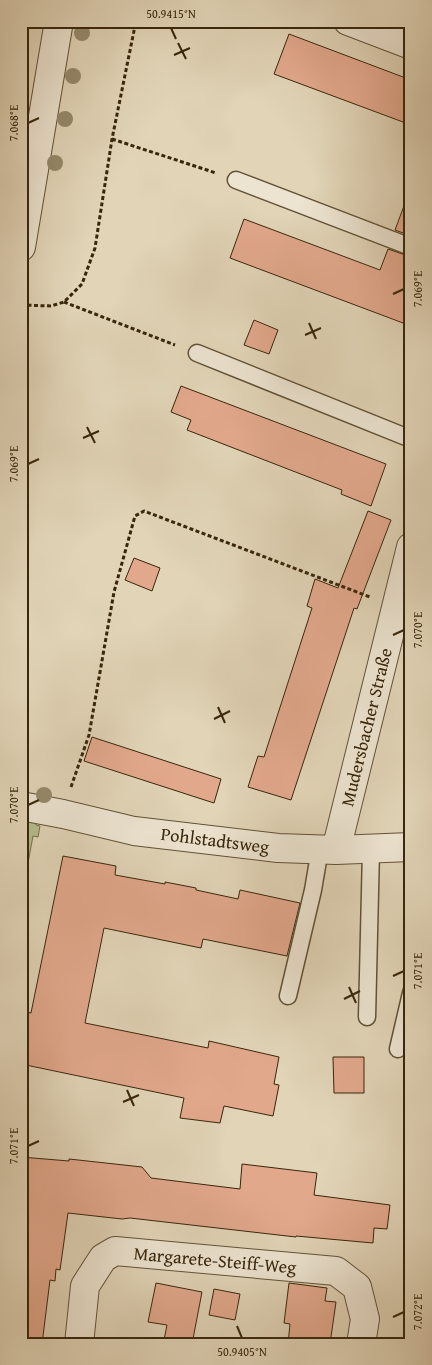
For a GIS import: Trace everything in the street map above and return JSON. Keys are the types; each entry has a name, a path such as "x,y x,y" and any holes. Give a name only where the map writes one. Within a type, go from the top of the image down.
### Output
{"street":[{"path":"21,247 59,21"},
{"path":"348,21 411,45"},
{"name":"Mudersbacher Straße","path":"328,850 411,547"},
{"name":"Pohlstadtsweg","path":"21,806 134,831 278,848 371,850 411,847"},
{"name":"Margarete-Steiff-Weg","path":"79,1344 85,1286 103,1258 115,1250 336,1271 357,1287 364,1319 361,1344"}],"lane":[{"path":"236,180 411,247"},
{"path":"197,353 411,439"},
{"path":"288,996 312,890 328,850"},
{"path":"367,1017 371,850"},
{"path":"398,1049 411,993"}],"path":[{"path":"21,306 51,306 64,302 82,284 95,248 112,139 136,21"},
{"path":"112,139 236,180"},
{"path":"64,302 197,353"},
{"path":"63,814 89,735 114,592 135,516 144,511 396,607"}],"green space":[{"path":"21,817 36,819 36,825 40,826 38,837 33,836 21,901"}],"building":[{"path":"289,34 411,80 411,125 274,74"},
{"path":"408,195 411,195 411,236 395,230"},
{"path":"244,219 380,270 388,249 411,257 411,326 230,258"},
{"path":"254,320 278,330 269,354 244,345"},
{"path":"181,386 386,464 371,506 341,494 342,490 187,430 191,420 171,412"},
{"path":"368,511 391,520 357,609 354,608 291,800 248,787 258,756 264,757 312,608 307,606 315,579 338,588"},
{"path":"134,558 160,568 152,591 125,580"},
{"path":"92,737 221,779 214,803 84,761"},
{"path":"63,856 116,866 115,875 196,888 196,890 238,899 240,890 300,903 287,956 203,939 201,948 104,928 85,1023 208,1048 209,1041 279,1057 274,1084 279,1085 273,1116 224,1106 220,1123 180,1118 184,1098 21,1064 21,1011 31,1013"},
{"path":"333,1057 364,1057 364,1093 334,1093"},
{"path":"21,1157 69,1161 69,1159 142,1167 151,1178 240,1189 242,1164 317,1173 314,1195 390,1205 387,1229 374,1228 373,1243 296,1237 130,1218 122,1219 68,1213 60,1270 56,1269 55,1281 50,1280 42,1344 21,1344"},
{"path":"156,1283 202,1292 192,1344 164,1340 167,1325 148,1322"},
{"path":"289,1283 327,1288 325,1301 336,1302 330,1344 288,1344 290,1324 284,1323"},
{"path":"214,1289 240,1294 235,1320 209,1315"}]}
